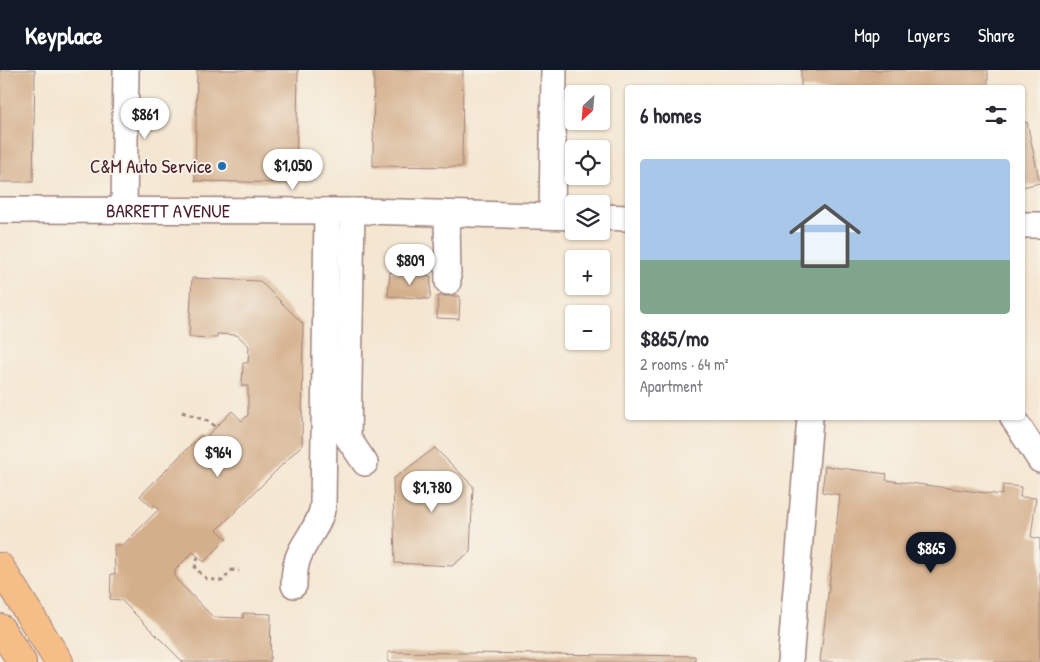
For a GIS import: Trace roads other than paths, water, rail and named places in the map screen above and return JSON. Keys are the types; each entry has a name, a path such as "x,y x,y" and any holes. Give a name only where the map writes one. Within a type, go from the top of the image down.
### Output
{"main road":[{"path":"0,567 59,662"},
{"path":"0,628 22,662"}],"street":[{"path":"124,209 126,70"},
{"path":"554,70 563,216"},
{"name":"BARRETT AVENUE","path":"0,210 352,211 446,215 563,216"},
{"path":"294,585 295,566 300,551 321,518 323,506 328,211"},
{"path":"352,211 348,438 365,463"},
{"path":"446,215 448,282"},
{"path":"610,217 625,218"},
{"path":"1025,225 1040,225"},
{"path":"790,662 810,420"},
{"path":"1014,420 1040,460"}],"place":[{"name":"C&M Auto Service","path":"222,166"}]}
